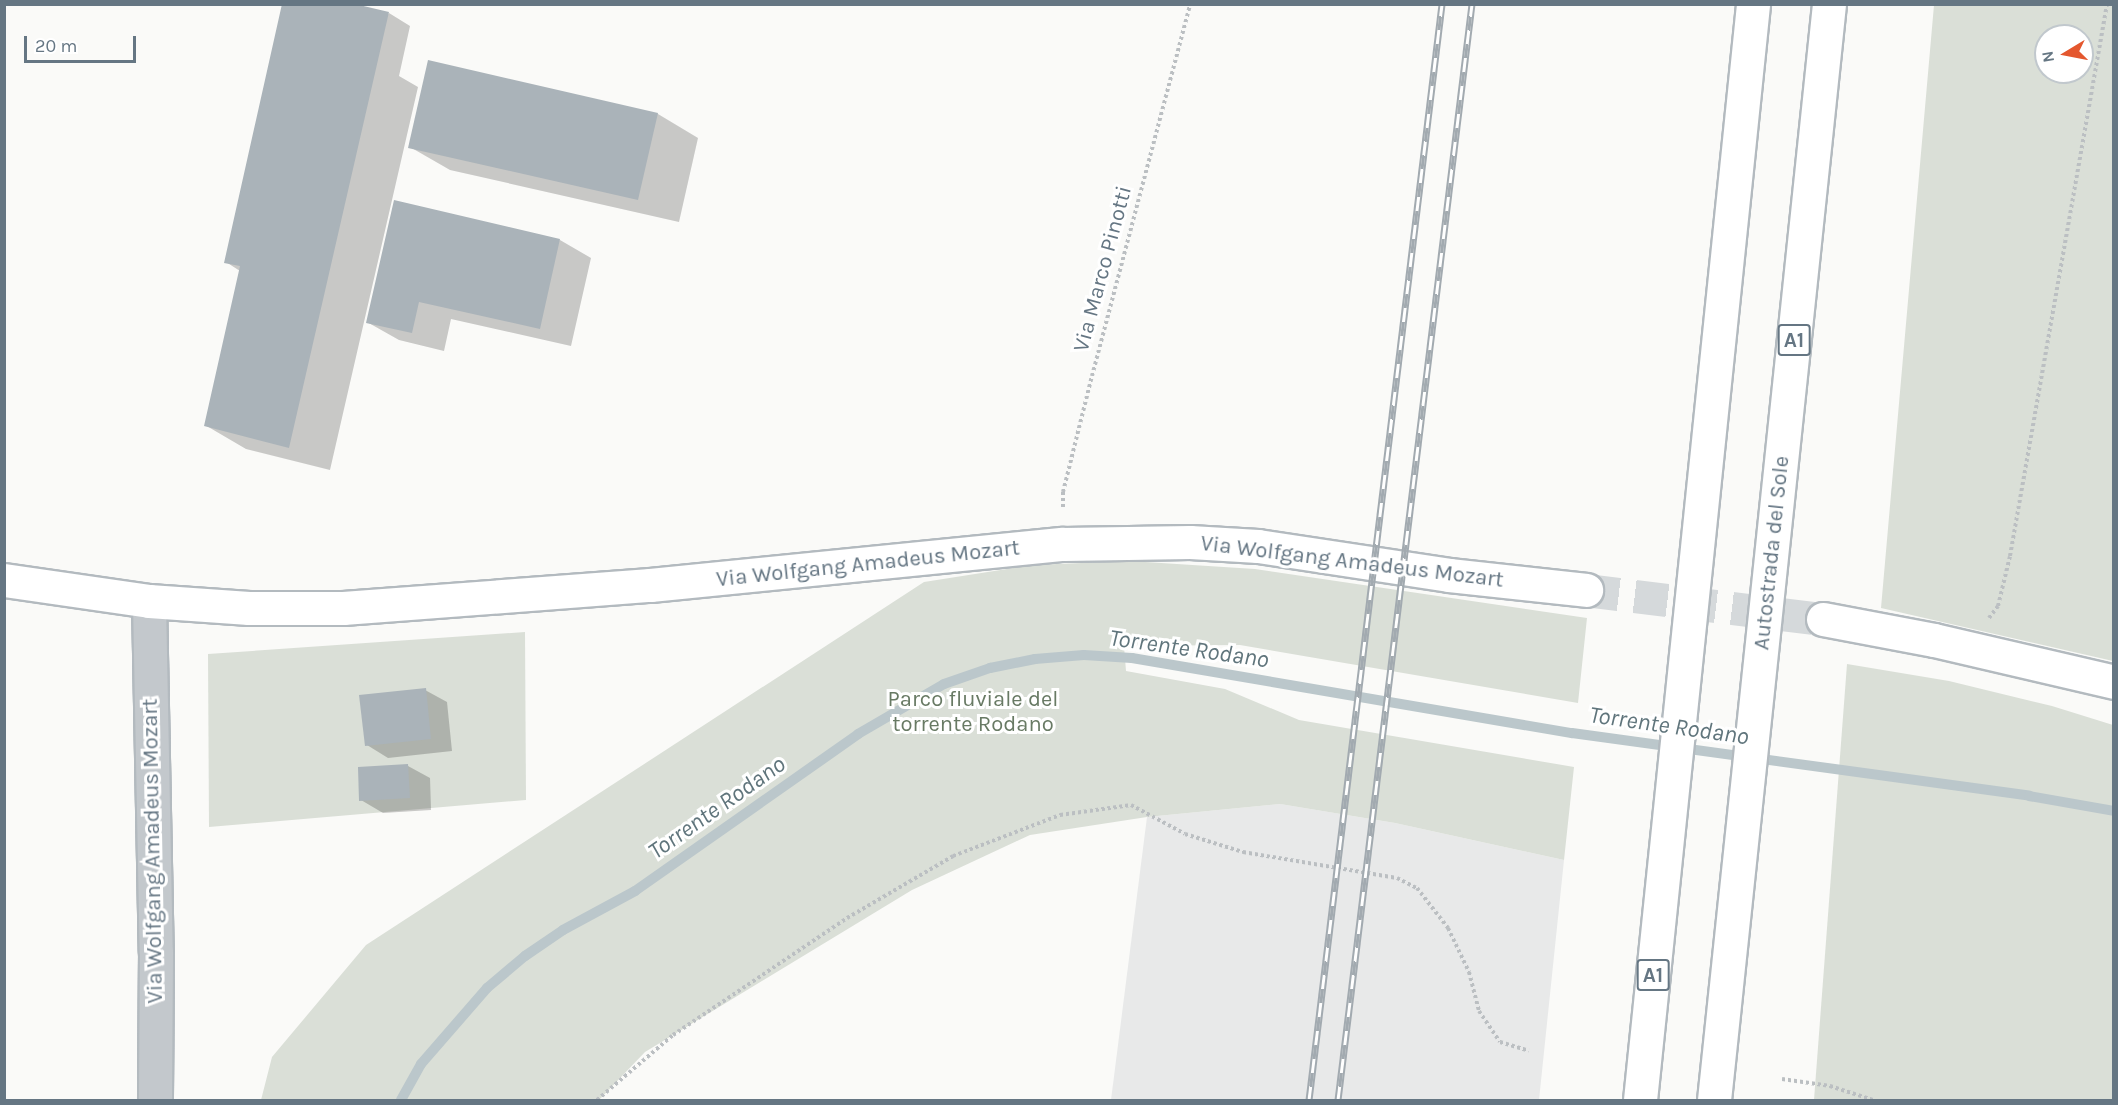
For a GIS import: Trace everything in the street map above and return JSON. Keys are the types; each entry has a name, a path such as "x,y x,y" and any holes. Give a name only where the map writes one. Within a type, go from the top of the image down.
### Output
{"main road":[{"name":"A1","path":"1640,1101 1753,4"},
{"name":"Autostrada del Sole","path":"1714,1101 1829,4"},
{"name":"Via Wolfgang Amadeus Mozart","path":"4,580 149,601 249,608 344,608 650,585 1063,544 1190,542 1258,546 1449,575 1586,590"},
{"path":"1823,619 1962,647 2114,682"}],"street":[{"name":"Via Wolfgang Amadeus Mozart","path":"149,601 156,952 155,1101"}],"path":[{"name":"Via Marco Pinotti","path":"1063,544 1063,492 1190,4"},
{"path":"1962,647 1979,631 1998,606 2010,556 2107,4"},
{"path":"597,1101 673,1035 847,918 953,856 1060,815 1131,805 1185,834 1243,852 1397,878 1417,888 1448,928 1469,972 1479,1011 1495,1035 1500,1042 1529,1051"},
{"path":"1782,1079 1830,1086 1873,1101"}],"shaded area":[{"path":"1280,804 1395,823 1564,860 1539,1100 1111,1100 1147,817"}],"green space":[{"path":"1934,5 2113,5 2113,661 1881,608"},
{"name":"Parco fluviale del torrente Rodano","path":"1130,561 1255,569 1587,618 1578,703 1240,645 1124,646 1126,671 1225,689 1299,720 1574,767 1564,860 1395,823 1280,804 1147,817 1030,835 912,890 645,1052 599,1100 261,1100 272,1057 366,945 924,582 1033,565"},
{"path":"525,632 526,800 209,827 208,654"},
{"path":"1847,664 1949,681 2052,706 2113,725 2113,1100 1814,1100"}],"building":[{"path":"282,4 355,4 389,12 289,448 204,426 240,266 224,263"},
{"path":"428,60 658,113 638,200 408,148"},
{"path":"394,200 560,239 540,329 419,302 412,333 366,323"},
{"path":"426,688 431,739 365,746 359,695"},
{"path":"408,764 410,798 359,801 358,767"}],"waterway":[{"name":"Torrente Rodano","path":"401,1100 421,1064 487,988 525,956 563,930 635,891 858,734 944,684 990,668 1035,659 1084,655 1132,658 1572,733 2029,796 2114,811"}],"tunnel":[{"path":"1586,590 1823,619"}],"railway":[{"path":"1309,1100 1442,4"},
{"path":"1338,1100 1472,4"}]}
